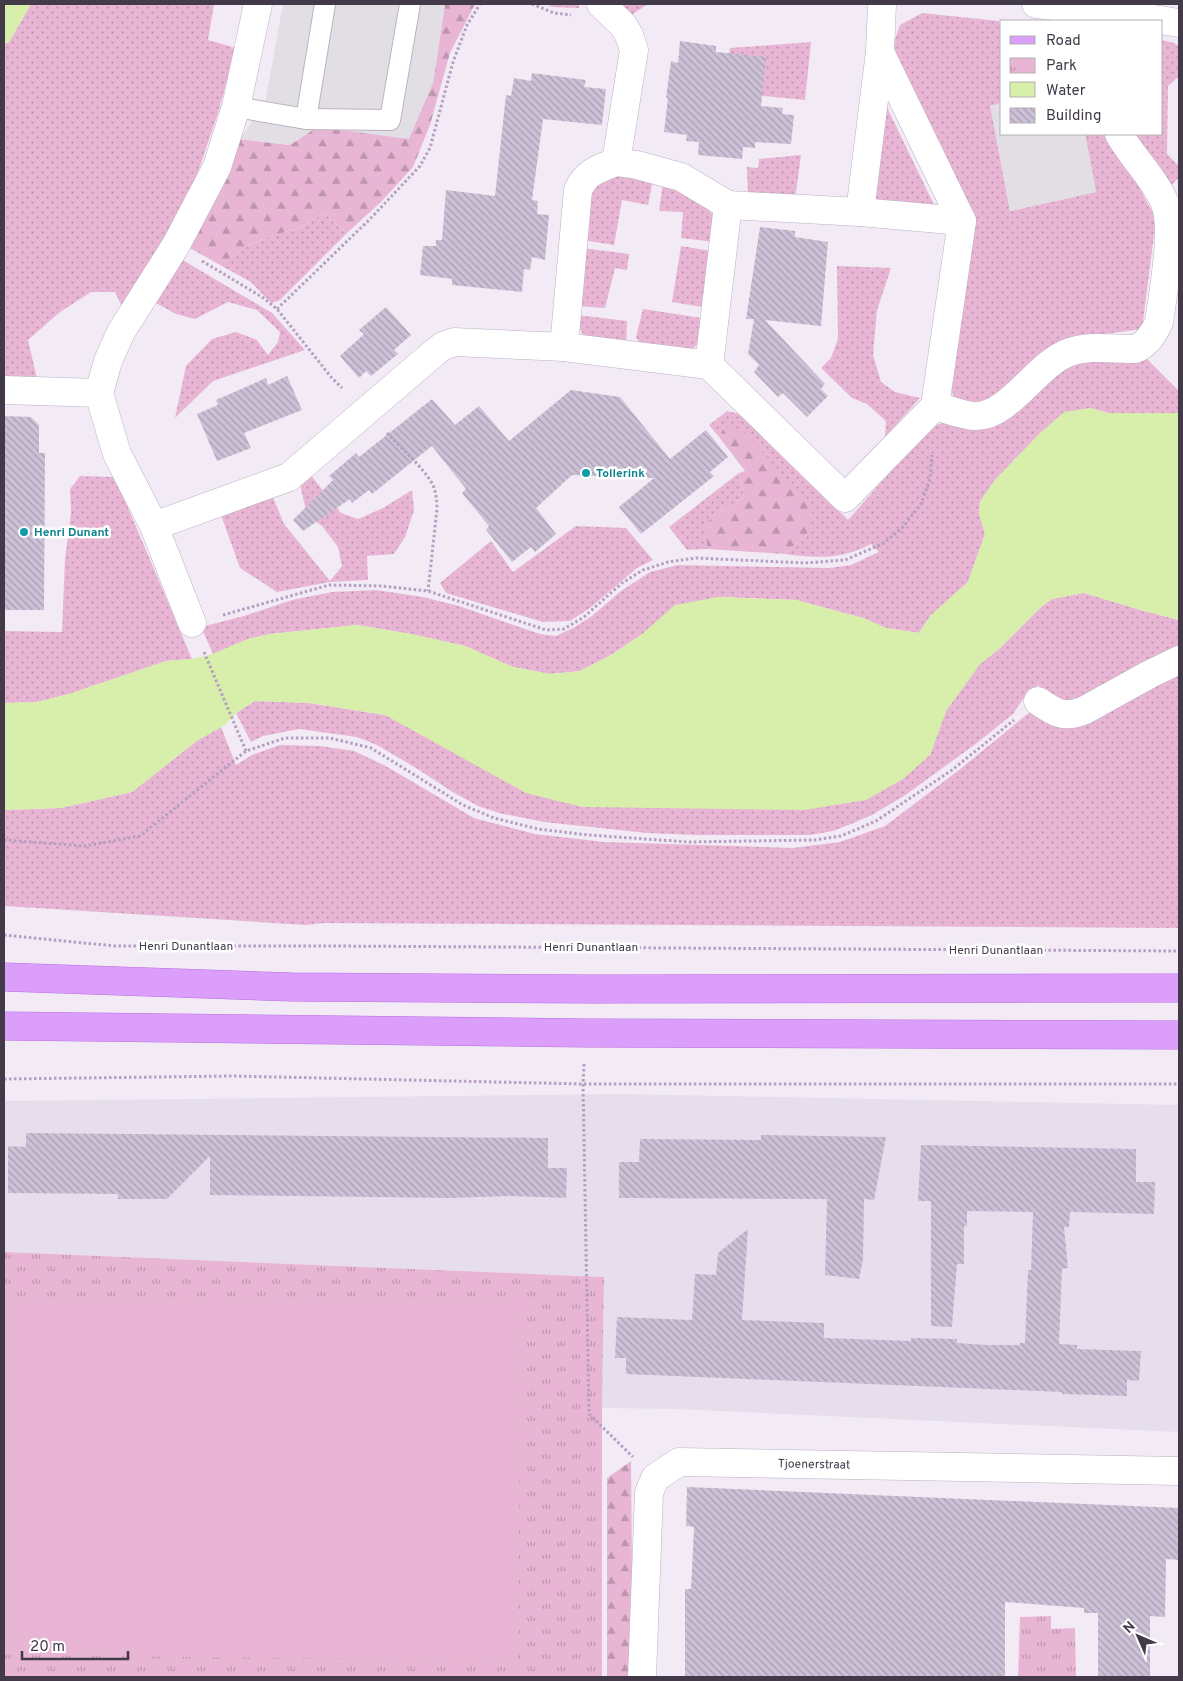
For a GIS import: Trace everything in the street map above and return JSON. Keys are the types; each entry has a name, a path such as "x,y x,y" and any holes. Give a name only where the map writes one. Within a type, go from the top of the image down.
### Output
{"main road":[{"path":"4,976 292,988 1179,988"},
{"path":"4,1026 586,1033 1179,1035"}],"street":[{"path":"197,634 154,526 117,454 100,393 108,361 121,332 176,245 217,167 236,107 258,4"},
{"path":"860,212 880,52 882,4"},
{"path":"1036,4 1160,20"},
{"path":"602,5 623,26 629,35 634,50 616,162"},
{"path":"1163,20 1179,23"},
{"path":"154,526 289,477 443,346 454,342 564,347 709,365 846,498 935,406 962,221 880,52"},
{"path":"935,406 977,416 992,413 1008,402 1051,361 1068,352 1082,349 1135,348 1141,346 1154,331 1159,322 1170,232 1168,211 1158,189 1127,149 1120,135"},
{"path":"564,347 578,190 583,180 591,173 616,162 681,177 728,205 860,212 962,221"},
{"path":"709,365 728,205"},
{"path":"4,390 100,393"},
{"path":"1038,701 1054,712 1075,714 1179,660"},
{"name":"Tjoenerstraat","path":"655,1478 679,1462 1179,1470"},
{"path":"642,1677 649,1493 655,1478"}],"lane":[{"path":"306,118 325,4"},
{"path":"236,107 306,118 390,120 410,4"}],"path":[{"path":"277,309 370,219 420,166 430,148 453,62 467,25 480,4"},
{"path":"532,4 554,13 572,15 588,14 602,5"},
{"path":"246,751 197,634 254,607 329,585 382,586 428,591 546,630 564,629 584,617 606,596 629,579 643,570 668,562 696,558 805,563 845,560 884,543 902,528 920,504 930,479 935,406"},
{"path":"4,840 85,846 140,836 246,751 285,738 330,738 371,748 463,805 494,818 538,829 588,835 689,842 814,840 841,836 876,821 952,770 1038,701"},
{"name":"Henri Dunantlaan","path":"4,935 114,946 1179,951"},
{"path":"586,1033 583,1084 589,1414 655,1478"},
{"path":"4,1079 233,1076 583,1084 1179,1084"}],"shaded area":[{"path":"283,4 445,4 433,83 409,139 317,127 290,145 240,139 265,103"},
{"path":"1000,104 1000,135 1085,135 1096,192 1010,211 990,106"},
{"path":"620,1094 1179,1105 1179,1432 676,1409 602,1408 604,1277 4,1252 4,1101"}],"green space":[{"path":"31,4 214,4 208,40 236,48 218,113 193,187 173,231 122,307 115,292 91,292 60,312 28,340 38,383 4,381 4,44 9,42"},
{"path":"445,4 475,4 450,53 430,125 413,167 381,202 347,233 324,213 302,227 268,237 245,247 220,265 188,247 240,139 290,145 317,127 433,83"},
{"path":"547,4 579,4 579,8 552,7"},
{"path":"615,4 648,4 630,16"},
{"path":"922,13 999,21 1000,104 991,106 1010,211 1096,192 1085,135 1112,135 1156,219 1142,329 1083,337 988,404 954,403 951,382 967,211 899,70 893,45 900,25"},
{"path":"1163,40 1179,46 1179,76 1168,86 1167,154 1179,166 1179,178 1166,190 1128,135 1163,135"},
{"path":"811,42 805,100 723,92 730,48"},
{"path":"883,99 934,205 879,202 872,195"},
{"path":"801,155 795,200 748,196 747,167 758,168 759,159"},
{"path":"608,176 653,180 648,205 622,200 614,245 582,240 588,192"},
{"path":"663,183 702,203 715,217 714,242 681,238 683,212 659,211"},
{"path":"324,213 347,233 280,300 271,303 251,282 220,265 245,247 268,237 302,227"},
{"path":"681,246 717,252 708,308 672,302"},
{"path":"582,248 629,254 627,270 615,268 605,308 578,306"},
{"path":"181,259 272,313 305,350 213,381 175,418 186,366 212,339 236,332 257,340 268,355 278,342 280,332 257,310 228,302 195,319 176,314 154,302"},
{"path":"837,266 891,268 877,310 873,355 881,382 895,392 920,398 885,437 886,421 867,404 852,398 821,368 831,358 838,339"},
{"path":"643,309 708,319 703,339 691,350 642,346 636,337"},
{"path":"577,315 627,321 626,346 593,341 582,332 578,325"},
{"path":"1144,356 1179,391 1179,413 1108,413 1090,408 1016,458 994,481 980,502 979,513 985,534 968,582 931,615 919,633 886,628 863,618 796,600 718,597 641,635 611,655 580,671 550,674 513,667 465,646 357,625 270,634 248,639 213,654 201,627 244,616 292,600 332,592 376,590 423,597 459,606 540,634 556,636 592,616 621,591 650,572 678,565 829,568 851,565 879,552 871,544 850,553 839,555 806,556 784,554 807,535 724,427 719,437 709,425 727,411 744,415 848,520 930,427 952,420 1054,365"},
{"path":"724,427 742,429 813,509 807,535 784,554 708,549 705,524 721,511 744,497 739,473 745,471 719,437"},
{"path":"309,473 341,513 358,519 383,508 412,490 414,510 405,537 394,554 367,556 368,580 330,582 277,592 240,568 221,515 272,495 284,524 330,581 342,566 338,547 322,526 307,515 299,480"},
{"path":"739,473 744,497 721,511 706,539 708,549 687,550 669,527"},
{"path":"80,476 115,477 192,659 166,661 69,694 37,702 4,703 4,631 62,632 65,559 71,513 70,489"},
{"path":"576,526 626,528 653,560 637,568 590,608 570,621 543,622 446,593 440,583 491,541 513,572"},
{"path":"1084,593 1179,620 1179,650 1075,700 1057,703 1038,685 1023,699 1013,714 977,743 904,796 872,815 851,824 833,831 810,835 647,833 544,822 499,813 478,806 377,745 357,737 299,729 263,736 251,742 236,713 255,701 309,703 385,715 582,807 633,807 930,755 946,711 980,664 1000,648 1041,607 1052,599"},
{"path":"1179,676 1179,928 323,923 306,925 4,906 4,810 61,808 132,792 198,740 221,727 236,765 252,755 280,745 320,746 354,751 384,765 474,818 535,834 604,842 793,848 840,842 885,826 959,770 1031,711 1133,698"},
{"path":"4,1252 604,1277 602,1677 4,1677"},
{"path":"4,1299 521,1303 518,1660 4,1655"},
{"path":"631,1461 633,1677 607,1677 607,1478"},
{"path":"1051,1616 1051,1629 1075,1628 1076,1677 1018,1677 1020,1617"}],"water":[{"path":"4,4 31,4 9,42 4,44"},
{"path":"1090,408 1108,413 1179,413 1179,620 1084,593 1052,599 1041,607 1000,648 980,664 946,711 930,755 903,779 866,800 804,810 582,807 526,793 385,715 309,703 255,701 236,713 225,725 198,740 132,792 61,808 4,810 4,703 37,702 69,694 166,661 192,659 213,654 248,639 270,634 357,625 465,646 513,667 550,674 580,671 611,655 641,635 675,605 718,597 796,600 863,618 886,628 919,633 931,615 968,582 985,534 979,513 980,502 994,481 1039,434 1064,412"}],"building":[{"path":"680,41 716,46 716,52 766,57 761,106 783,108 782,114 794,115 791,144 755,142 755,148 743,147 742,159 698,155 699,142 686,141 687,135 664,132 671,61 678,63"},
{"path":"532,73 586,80 584,87 606,89 602,125 543,119 532,200 538,201 537,214 549,215 545,260 532,257 530,270 524,269 522,292 452,285 452,279 420,275 423,246 436,246 436,240 442,240 446,190 495,196 506,95 511,96 514,78 531,81"},
{"path":"760,227 795,231 795,237 828,242 821,326 765,320 825,384 821,389 828,396 807,417 783,393 778,397 754,372 759,365 748,354 754,319 746,319"},
{"path":"386,307 411,335 394,350 398,354 371,376 366,371 359,378 340,356 364,334 359,330"},
{"path":"287,376 302,410 244,433 251,448 217,461 197,414 218,405 216,400 266,378 268,385"},
{"name":"Tollerink","path":"571,390 620,397 670,459 706,430 728,457 710,472 714,476 641,534 619,507 654,478 572,475 536,508 556,534 535,552 531,547 512,562 486,530 489,526 462,493 466,489 432,446 372,494 369,490 352,503 350,499 303,531 293,520 333,480 329,476 356,453 359,457 432,399 455,425 479,406 509,441"},
{"name":"Henri Dunant","path":"4,416 31,417 39,425 39,453 45,453 44,610 4,610"},
{"path":"26,1133 548,1138 548,1168 567,1168 566,1198 510,1196 452,1198 210,1195 210,1156 167,1199 118,1199 118,1194 8,1193 8,1146 26,1147"},
{"path":"761,1135 886,1137 874,1200 864,1199 863,1259 859,1279 825,1275 827,1199 619,1198 619,1162 639,1162 640,1139 761,1140"},
{"path":"921,1145 1136,1149 1136,1182 1155,1182 1154,1214 1070,1212 1069,1227 1064,1227 1068,1268 1062,1269 1059,1344 1077,1345 1077,1349 1141,1351 1139,1381 1127,1380 1127,1396 626,1374 626,1358 615,1358 617,1317 692,1320 695,1274 716,1275 718,1253 748,1229 742,1320 824,1323 824,1338 911,1341 911,1338 957,1339 957,1343 987,1345 1020,1345 1020,1343 1025,1343 1028,1270 1031,1270 1033,1212 967,1211 967,1226 964,1226 964,1264 957,1264 952,1327 931,1326 931,1201 918,1201"},
{"path":"687,1487 1179,1508 1179,1560 1166,1559 1165,1617 1150,1616 1150,1677 1098,1677 1098,1613 1084,1613 1084,1608 1005,1602 1005,1677 685,1677 685,1589 691,1589 694,1527 686,1526"}],"place":[{"name":"Tollerink","path":"586,473"},
{"name":"Henri Dunant","path":"24,532"}]}
